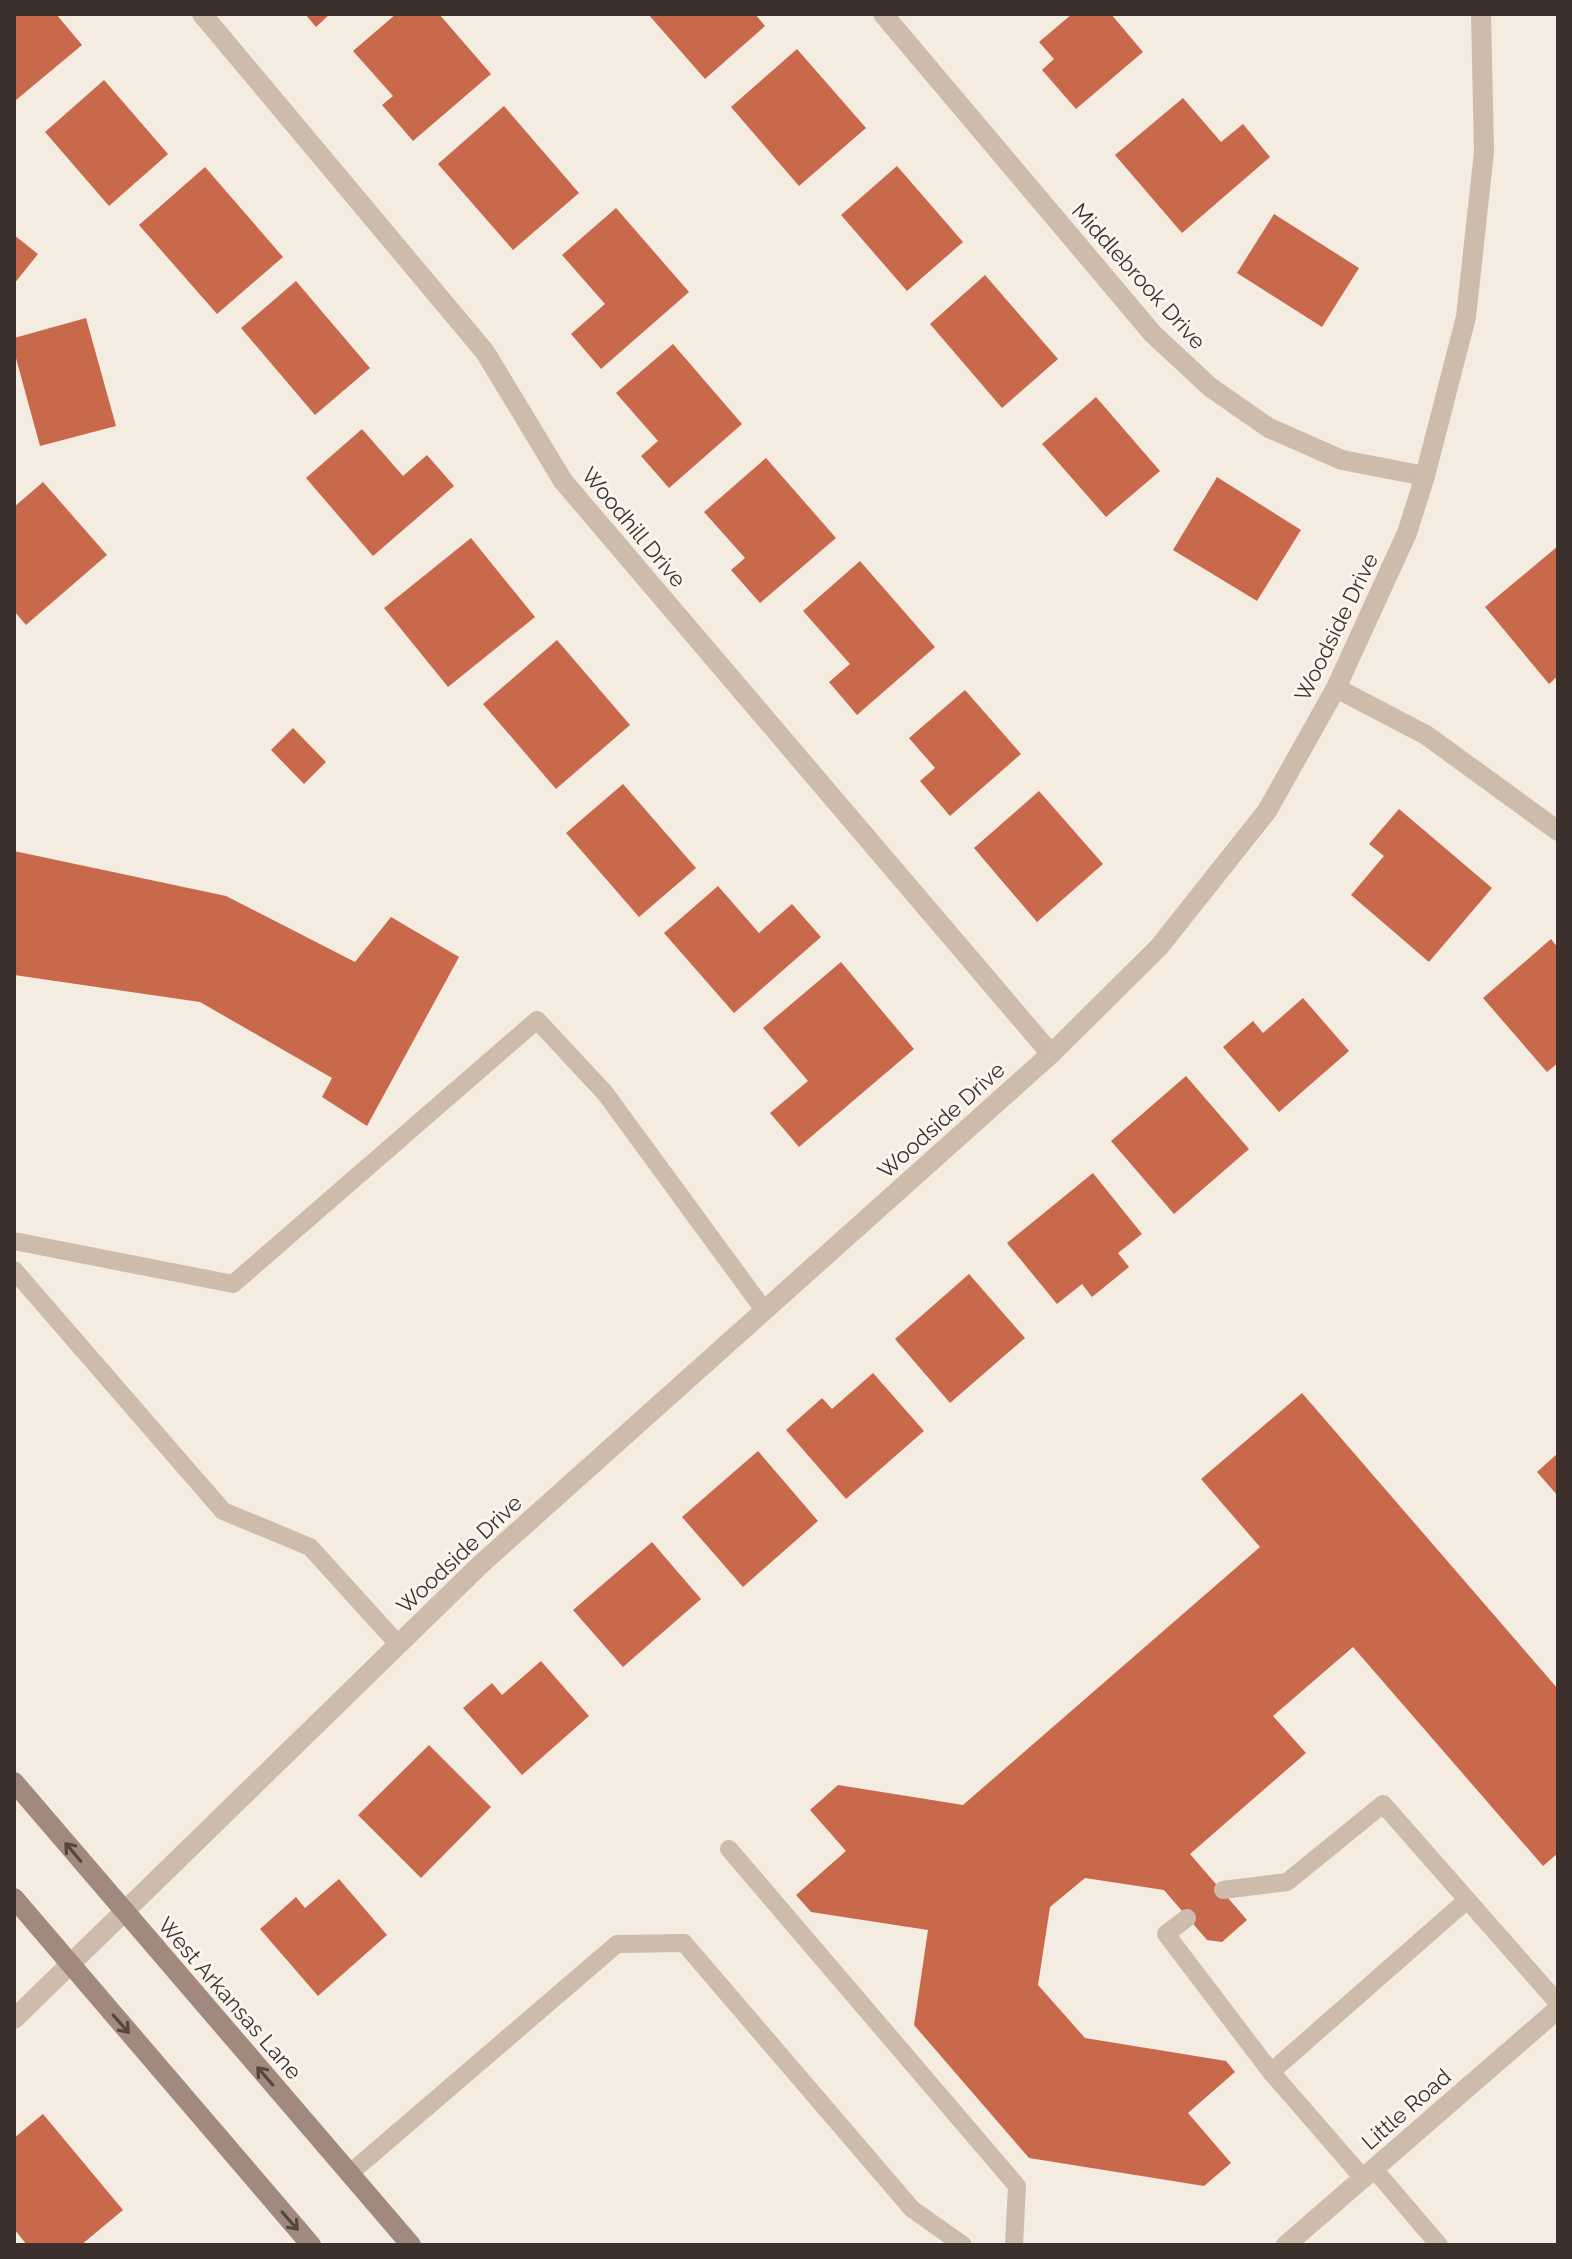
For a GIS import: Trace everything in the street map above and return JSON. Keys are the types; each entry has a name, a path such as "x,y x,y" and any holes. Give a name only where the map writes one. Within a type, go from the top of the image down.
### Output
{"main road":[{"name":"West Arkansas Lane","path":"14,1782 411,2245"},
{"path":"14,1898 311,2245"}],"street":[{"name":"Woodhill Drive","path":"202,14 485,352 563,481 1051,1054"},
{"name":"Middlebrook Drive","path":"883,14 1153,334 1210,387 1269,428 1342,460 1425,476"},
{"name":"Woodside Drive","path":"14,2019 480,1565 1051,1054 1159,947 1267,811 1336,688 1407,533 1425,476 1466,317 1484,152 1481,14"},
{"path":"1336,688 1426,735 1558,831"},
{"name":"Little Road","path":"1286,2245 1558,2006"}],"lane":[{"path":"14,1241 233,1284 537,1020 605,1093 764,1310"},
{"path":"14,1270 223,1511 310,1547 398,1644"},
{"path":"1223,1890 1287,1882 1383,1804 1558,2006"},
{"path":"729,1849 1017,2186 1014,2245"},
{"path":"1271,2072 1467,1900"},
{"path":"1187,1918 1166,1934 1271,2072 1439,2245"},
{"path":"349,2174 617,1944 684,1943 912,2209 963,2245"}],"building":[{"path":"14,14 56,14 82,45 16,100 14,97"},
{"path":"305,14 330,14 316,27"},
{"path":"396,14 439,14 491,74 413,141 382,105 393,96 353,51"},
{"path":"648,14 755,14 765,26 705,79"},
{"path":"1072,14 1111,14 1143,52 1076,109 1042,70 1054,59 1039,42"},
{"path":"797,49 866,128 799,186 731,107"},
{"path":"104,80 168,154 109,206 45,132"},
{"path":"1183,98 1221,142 1243,124 1270,157 1182,233 1115,155"},
{"path":"504,106 579,193 513,250 438,164"},
{"path":"897,166 963,242 907,291 841,215"},
{"path":"205,167 283,257 217,314 139,225"},
{"path":"616,208 689,292 601,369 571,334 605,304 562,255"},
{"path":"1274,214 1359,268 1322,327 1237,273"},
{"path":"14,235 38,254 14,284"},
{"path":"985,275 1058,359 1002,408 930,324"},
{"path":"296,281 370,368 315,415 241,328"},
{"path":"86,318 116,426 40,446 14,351 14,338"},
{"path":"673,344 742,424 669,488 641,456 658,441 616,393"},
{"path":"1096,397 1160,471 1106,517 1042,444"},
{"path":"362,429 403,476 427,455 454,486 373,556 306,478"},
{"path":"766,458 836,538 760,603 731,570 745,558 704,512"},
{"path":"1217,477 1301,530 1257,601 1173,550"},
{"path":"43,482 107,555 26,625 14,611 14,507"},
{"path":"471,538 535,617 448,687 384,608"},
{"path":"1558,546 1558,676 1549,684 1485,607"},
{"path":"860,561 935,647 857,715 829,682 850,664 803,611"},
{"path":"557,640 630,725 556,789 483,704"},
{"path":"965,690 1021,754 950,816 920,781 935,768 909,738"},
{"path":"293,728 326,762 304,784 271,750"},
{"path":"623,784 696,868 639,917 566,833"},
{"path":"1039,791 1103,864 1037,922 974,848"},
{"path":"1399,809 1492,888 1429,962 1351,895 1384,856 1369,844"},
{"path":"14,851 226,896 355,962 391,917 459,957 367,1126 322,1097 332,1078 200,1002 14,975"},
{"path":"718,886 759,933 792,904 821,937 734,1013 664,933"},
{"path":"1551,939 1558,948 1558,1063 1547,1072 1483,998"},
{"path":"841,962 914,1049 799,1147 770,1113 808,1081 763,1028"},
{"path":"1303,998 1349,1051 1279,1112 1223,1047 1253,1021 1263,1033"},
{"path":"1186,1076 1249,1149 1174,1214 1111,1141"},
{"path":"1093,1173 1142,1234 1118,1253 1129,1267 1092,1297 1082,1284 1057,1304 1007,1243"},
{"path":"969,1274 1025,1338 950,1403 895,1339"},
{"path":"873,1373 924,1431 846,1499 786,1430 822,1398 832,1409"},
{"path":"1302,1393 1558,1689 1558,1853 1543,1866 1353,1647 1273,1716 1306,1753 1190,1854 1247,1920 1222,1942 1207,1940 1164,1890 1085,1878 1050,1907 1038,1985 1085,2038 1226,2061 1235,2072 1188,2113 1231,2163 1204,2186 1029,2158 914,2025 928,1930 811,1912 796,1895 846,1851 810,1810 838,1785 963,1805 1260,1547 1201,1479"},
{"path":"758,1451 818,1521 743,1587 682,1517"},
{"path":"1558,1453 1558,1496 1537,1472"},
{"path":"652,1542 701,1599 623,1667 573,1610"},
{"path":"541,1661 589,1716 522,1775 463,1708 492,1683 502,1695"},
{"path":"429,1745 491,1807 421,1878 358,1815"},
{"path":"339,1879 387,1935 318,1996 260,1929 296,1897 305,1908"},
{"path":"43,2114 123,2210 81,2245 27,2245 14,2229 14,2138"}]}
